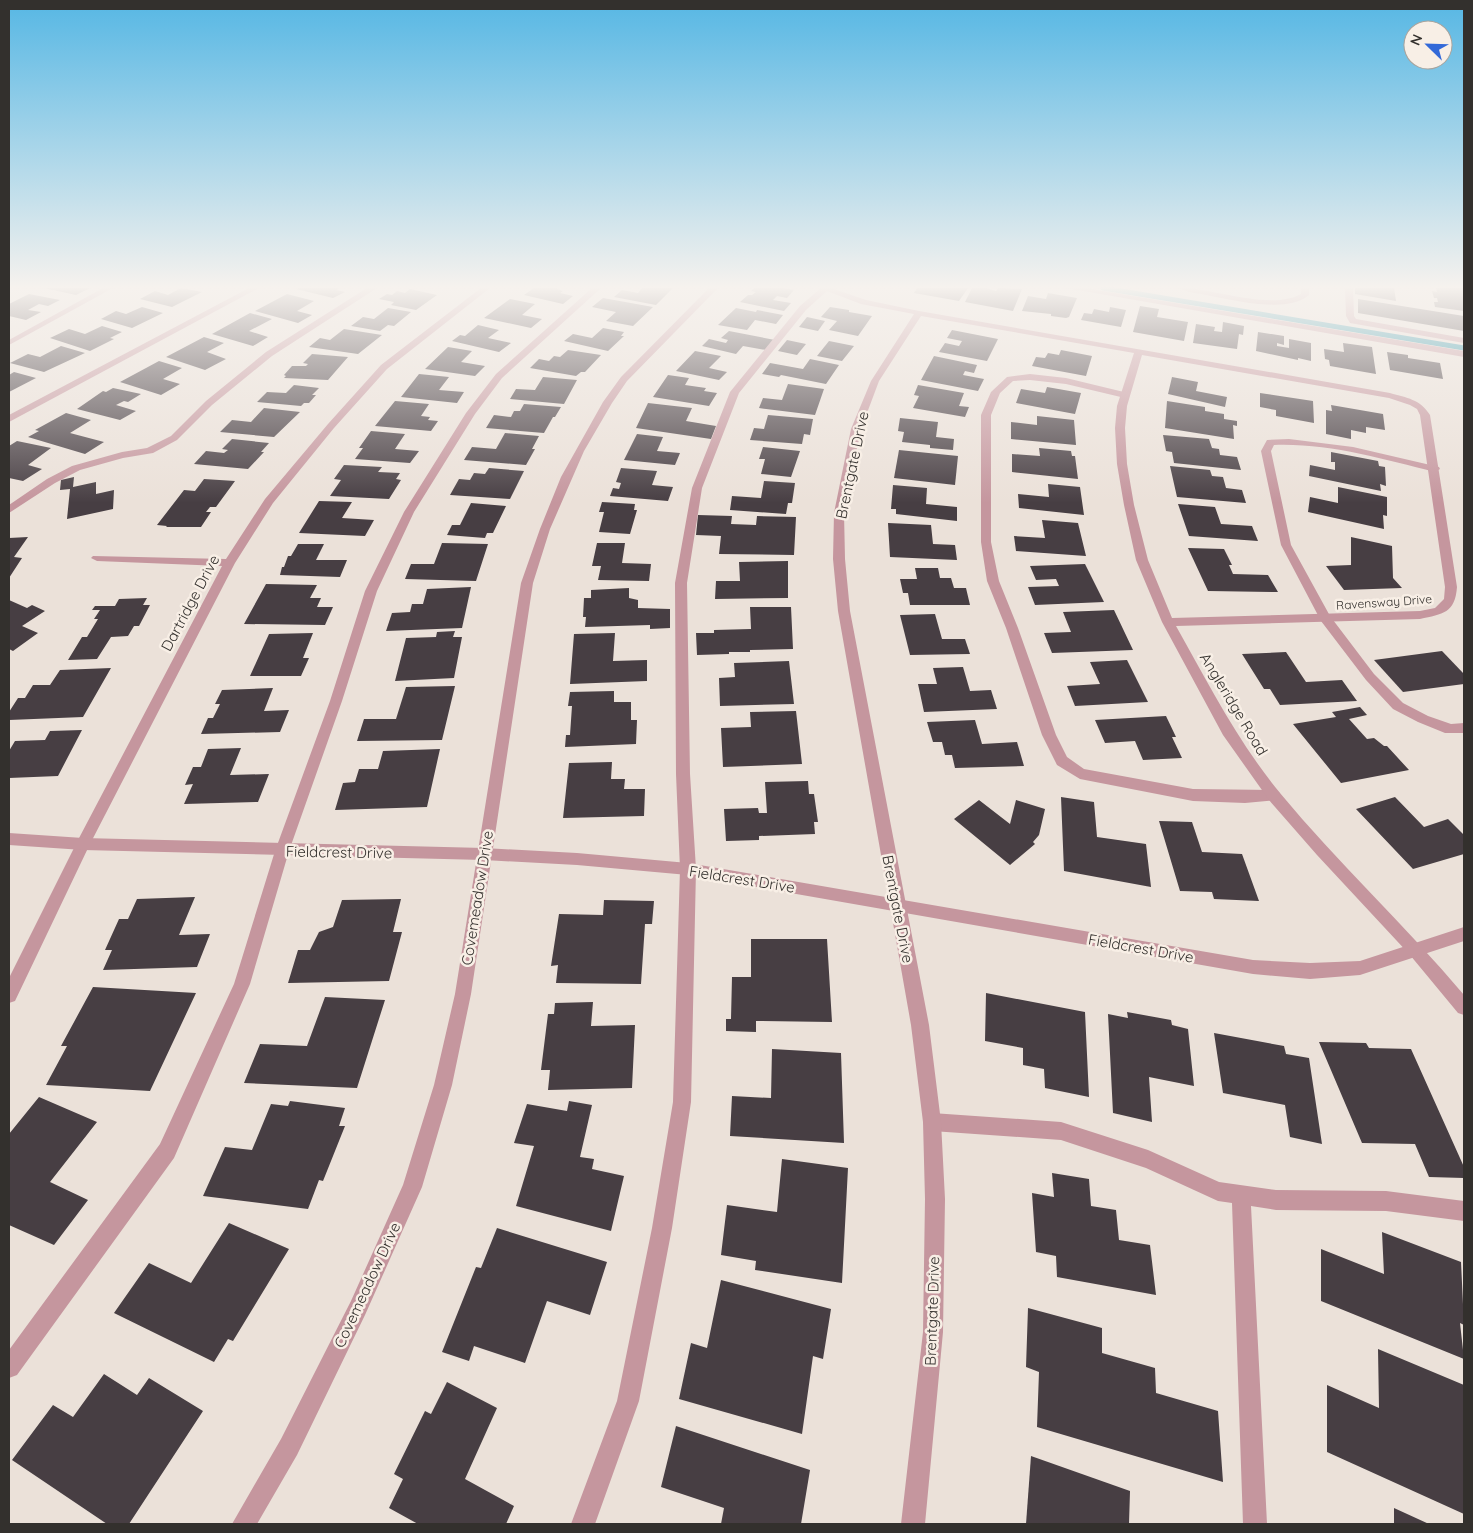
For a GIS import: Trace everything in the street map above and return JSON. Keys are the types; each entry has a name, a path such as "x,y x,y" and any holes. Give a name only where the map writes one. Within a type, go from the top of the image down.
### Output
{"street":[{"path":"9,419 121,360"},
{"path":"9,510 51,481 76,468 122,455 150,451 174,438 209,403 263,360"},
{"name":"Dartridge Drive","path":"9,995 83,844 229,563 269,501 331,426 384,367 393,360"},
{"path":"9,1367 167,1151 242,984 282,851 336,701 371,590 409,512 471,413 500,376 518,360"},
{"name":"Covemeadow Drive","path":"244,1524 289,1447 354,1317 412,1187 443,1084 461,1003 527,583 541,538 578,452 619,386 645,360"},
{"path":"583,1524 628,1401 662,1228 682,1102 688,869 684,774 682,582 685,553 697,488 720,424 735,392 761,360"},
{"name":"Brentgate Drive","path":"889,360 875,382 856,429 839,513 839,558 844,611 896,904 920,1025 932,1122 935,1200 934,1332 913,1524"},
{"name":"Angleridge Road","path":"1137,360 1125,395 1120,428 1122,464 1129,505 1142,560 1168,622 1228,731 1274,796 1322,851 1416,950 1464,1007"},
{"name":"Ravensway Drive","path":"1168,622 1420,615 1439,611 1450,600 1451,587 1435,469 1425,415 1420,407 1390,396 1182,360"},
{"path":"1125,395 1066,380 1030,377 1010,379 996,392 986,415 986,542 993,581 1012,628 1049,735 1062,761 1080,774 1193,794 1246,798 1274,796"},
{"path":"1435,469 1336,448 1287,441 1270,442 1266,451 1286,545 1325,618 1370,677 1398,706 1423,719 1450,729 1464,728"},
{"path":"96,558 229,563"},
{"name":"Fieldcrest Drive","path":"9,839 83,844 282,851 484,854 576,859 688,869 1254,967 1310,971 1360,968 1464,934"},
{"path":"932,1122 1061,1131 1148,1159 1218,1191 1276,1200 1386,1201 1464,1211"},
{"path":"1242,1194 1255,1524"}],"building":[{"path":"17,360 71,360 44,372 10,363"},
{"path":"174,360 225,360 205,370"},
{"path":"306,360 346,360 328,380 284,378 286,376 284,375 292,366 306,366 308,364 303,363"},
{"path":"435,360 463,360 461,362 485,366 475,376 425,369"},
{"path":"538,360 597,360 585,372 581,372 576,376 530,368"},
{"path":"687,360 717,360 709,368 727,372 719,380 676,371"},
{"path":"810,360 839,365 826,384 781,375 779,377 762,374 770,363 803,369"},
{"path":"932,360 951,360 977,365 974,373 965,371 963,375 984,379 978,391 921,380"},
{"path":"1035,360 1091,360 1086,376 1032,366"},
{"path":"1327,360 1374,360 1376,374 1330,366"},
{"path":"1388,360 1418,360 1440,363 1443,379 1390,370"},
{"path":"159,361 182,368 163,379 180,384 161,395 120,382"},
{"path":"14,372 36,378 9,392 9,375"},
{"path":"419,374 449,377 439,390 464,392 457,403 401,397"},
{"path":"668,375 689,378 685,385 706,388 704,391 717,393 709,406 653,397"},
{"path":"543,377 577,380 564,404 510,399 516,389 535,390"},
{"path":"1172,377 1198,382 1196,391 1227,397 1225,407 1168,394"},
{"path":"788,384 824,389 815,415 759,408 763,398 782,400"},
{"path":"294,385 319,388 312,395 316,395 309,403 304,403 301,406 257,402 267,392 286,393"},
{"path":"918,385 964,393 959,406 969,407 965,417 913,408 919,396 914,395"},
{"path":"1047,387 1081,393 1075,414 1016,403 1021,389 1045,393"},
{"path":"113,388 141,394 128,402 124,401 116,405 136,411 120,420 77,409 103,391 106,392"},
{"path":"1260,393 1313,401 1314,423 1276,416 1276,410 1260,407"},
{"path":"395,401 429,404 421,416 430,417 428,420 438,421 431,431 375,426"},
{"path":"1167,401 1205,407 1205,411 1224,414 1224,419 1237,421 1237,426 1233,425 1234,439 1165,428"},
{"path":"648,403 692,408 686,421 716,426 711,439 636,428"},
{"path":"524,404 561,407 544,433 486,428 494,415 511,417 514,411 520,411"},
{"path":"1331,405 1383,414 1385,430 1366,427 1366,433 1351,430 1351,439 1326,434 1326,410 1332,411"},
{"path":"264,408 300,412 274,437 220,432 232,420 251,422"},
{"path":"66,413 91,420 70,433 104,442 85,454 28,437 39,431 35,430"},
{"path":"768,415 813,419 810,435 804,434 802,444 750,440 754,428 764,429"},
{"path":"1037,416 1074,420 1076,445 1011,439 1011,422 1037,425"},
{"path":"900,418 938,422 936,437 954,439 953,450 930,448 930,445 902,442 904,432 898,431"},
{"path":"371,431 405,434 395,449 419,451 410,463 355,459 363,448 359,448"},
{"path":"505,433 539,436 532,449 535,449 526,465 464,460 472,447 496,449"},
{"path":"637,434 663,437 657,451 680,453 675,465 624,460"},
{"path":"1163,435 1209,439 1212,448 1219,449 1220,455 1237,457 1241,470 1174,463 1172,452 1166,451"},
{"path":"232,439 269,443 261,452 264,452 248,469 194,464 206,451 224,453 228,450 222,449"},
{"path":"17,441 51,448 28,465 42,469 23,481 9,478 9,446"},
{"path":"763,447 800,451 791,477 761,474 765,459 759,459"},
{"path":"1039,448 1071,451 1072,456 1075,456 1078,479 1012,472 1012,454 1040,456"},
{"path":"899,450 958,456 955,485 894,478"},
{"path":"1331,452 1378,461 1379,466 1385,467 1386,486 1380,484 1381,491 1309,476 1310,465 1335,470 1335,462 1331,462"},
{"path":"344,465 382,467 378,472 400,473 396,479 401,480 389,499 330,496 341,480 334,479"},
{"path":"1170,466 1210,470 1212,476 1223,477 1226,488 1242,490 1246,503 1177,497"},
{"path":"489,468 524,471 510,499 450,495 459,479 470,480 474,473 485,474"},
{"path":"621,468 657,471 652,485 673,487 668,501 610,496 613,488 619,489 621,483 616,482"},
{"path":"74,477 73,487 96,482 96,494 114,490 113,509 67,519 70,489 60,490 61,480"},
{"path":"204,479 235,481 216,507 210,507 206,512 211,512 201,527 166,527 157,525 184,490 195,491"},
{"path":"764,481 795,483 792,503 788,503 786,514 730,510 732,496 761,498"},
{"path":"1048,484 1080,487 1084,515 1019,508 1018,494 1049,497"},
{"path":"893,485 927,488 926,504 957,507 957,521 896,514 896,509 891,509"},
{"path":"1338,487 1387,497 1387,516 1383,515 1384,529 1308,512 1310,497 1338,503"},
{"path":"319,501 352,502 342,518 374,520 365,536 299,533"},
{"path":"602,502 635,504 634,510 637,510 630,534 599,532 604,512 599,512"},
{"path":"471,503 506,506 493,533 487,533 485,538 447,535 452,525 460,525"},
{"path":"1178,504 1215,507 1221,524 1252,526 1258,541 1189,536"},
{"path":"698,515 732,516 731,524 756,525 757,516 796,517 794,555 719,554 721,536 696,535"},
{"path":"1042,520 1078,523 1086,556 1016,551 1014,536 1045,538"},
{"path":"888,523 931,525 933,544 955,545 957,560 890,557"},
{"path":"28,537 14,557 22,558 9,578 9,538"},
{"path":"1351,537 1392,546 1393,578 1402,588 1344,590 1326,566 1351,565"},
{"path":"442,543 488,544 476,581 405,579 411,564 434,564"},
{"path":"597,543 625,543 622,563 651,564 649,581 598,580 601,566 592,566"},
{"path":"298,544 324,544 316,560 347,560 340,577 280,575 288,556 291,556"},
{"path":"1188,548 1224,549 1232,565 1229,565 1233,574 1268,575 1278,592 1208,591"},
{"path":"788,561 788,598 715,599 716,581 740,581 739,562"},
{"path":"1085,564 1104,602 1035,605 1028,587 1059,586 1056,579 1036,580 1030,566"},
{"path":"915,568 938,568 940,578 951,578 954,588 966,588 970,605 910,605 908,593 903,593 900,579 917,579"},
{"path":"266,584 317,585 310,598 321,598 317,607 333,607 325,625 244,624"},
{"path":"471,587 462,628 386,631 392,613 410,612 412,604 423,604 427,589"},
{"path":"629,588 629,598 638,600 638,608 670,609 670,628 650,629 650,625 585,627 586,617 583,617 584,598 591,598 591,590"},
{"path":"147,598 143,605 150,605 139,626 134,626 128,636 111,637 97,659 68,660 82,637 87,637 98,619 94,619 100,610 92,610 95,606 115,606 119,599"},
{"path":"9,600 27,608 32,605 45,611 22,626 38,633 13,651 9,649"},
{"path":"750,607 791,607 793,649 750,650 750,652 729,652 729,654 697,655 696,633 714,633 714,630 751,629"},
{"path":"1114,610 1133,650 1052,653 1044,633 1071,632 1063,612"},
{"path":"935,614 942,639 965,639 970,654 910,655 900,615"},
{"path":"455,631 453,637 462,637 454,678 395,681 406,638 436,637 437,632"},
{"path":"313,633 303,658 309,658 301,676 250,676 269,634"},
{"path":"615,633 613,661 647,660 647,681 570,684 574,634"},
{"path":"1442,651 1464,674 1464,684 1403,692 1374,660"},
{"path":"1286,652 1306,682 1342,680 1357,701 1280,705 1270,689 1264,689 1242,654"},
{"path":"1127,660 1148,702 1075,706 1067,686 1100,684 1090,662"},
{"path":"789,661 794,704 720,706 719,678 735,677 734,663"},
{"path":"963,667 970,691 991,690 997,709 924,712 918,684 937,684 933,668"},
{"path":"111,668 83,717 9,720 9,712 18,698 25,698 33,685 50,685 60,670"},
{"path":"455,686 442,740 357,741 364,719 396,719 406,687"},
{"path":"273,688 264,711 289,710 280,732 201,734 208,718 213,718 220,704 215,704 222,690"},
{"path":"614,691 614,702 631,702 631,720 637,720 636,744 565,747 566,735 570,735 572,706 568,706 570,692"},
{"path":"1360,707 1367,715 1349,719 1367,739 1374,738 1384,746 1387,746 1409,770 1341,783 1293,724 1336,717 1332,712"},
{"path":"796,711 802,764 723,767 721,728 751,727 750,712"},
{"path":"1166,716 1176,737 1172,737 1182,758 1143,760 1135,741 1105,743 1095,720"},
{"path":"975,720 982,744 1017,742 1024,766 955,768 952,755 945,755 942,742 933,742 927,722"},
{"path":"82,730 58,776 9,778 9,751 15,741 45,740 50,731"},
{"path":"241,748 230,775 269,774 258,802 184,804 193,784 185,785 193,767 201,767 208,749"},
{"path":"440,749 427,807 335,810 343,783 355,782 359,769 378,769 383,751"},
{"path":"612,762 611,779 625,779 624,789 645,789 644,816 563,818 569,763"},
{"path":"808,781 809,794 814,794 818,822 814,822 815,834 759,836 759,840 726,841 724,809 758,808 759,813 767,813 765,782"},
{"path":"1061,797 1094,802 1097,837 1146,844 1151,887 1064,871"},
{"path":"1395,797 1424,827 1448,819 1464,835 1464,854 1413,869 1356,809"},
{"path":"979,800 1010,824 1016,800 1045,809 1039,835 1033,842 1035,844 1010,865 954,819"},
{"path":"1159,821 1192,822 1202,852 1242,854 1259,901 1214,899 1212,892 1180,891"},
{"path":"195,897 179,935 210,934 197,967 103,970 112,950 105,950 119,919 128,919 137,899"},
{"path":"401,899 393,932 402,932 389,981 288,983 298,950 310,950 319,932 333,927 342,900"},
{"path":"604,900 654,901 652,924 645,924 641,984 556,983 558,965 551,966 559,914 603,915"},
{"path":"751,939 827,939 832,1022 756,1021 756,1032 726,1031 726,1019 731,1019 732,977 751,977"},
{"path":"93,987 196,993 150,1091 46,1085 67,1046 61,1046"},
{"path":"986,993 1085,1012 1089,1097 1045,1088 1044,1069 1023,1065 1023,1048 985,1041"},
{"path":"325,997 385,1000 357,1088 244,1083 260,1044 307,1046"},
{"path":"593,1002 591,1026 635,1025 632,1088 548,1090 550,1070 541,1070 548,1014 554,1014 555,1003"},
{"path":"1127,1012 1171,1020 1172,1025 1188,1029 1194,1086 1149,1077 1152,1122 1113,1113 1108,1014 1128,1018"},
{"path":"1214,1033 1284,1046 1286,1054 1309,1058 1322,1144 1290,1137 1285,1105 1223,1093"},
{"path":"1319,1042 1366,1043 1369,1048 1411,1049 1464,1167 1464,1178 1429,1177 1415,1144 1362,1143"},
{"path":"772,1049 841,1053 844,1143 730,1136 732,1096 771,1098"},
{"path":"39,1097 97,1122 50,1182 88,1200 54,1245 9,1225 9,1134"},
{"path":"290,1101 345,1108 339,1126 345,1126 323,1181 319,1180 308,1209 203,1196 225,1147 252,1150 271,1104 288,1106"},
{"path":"569,1101 592,1105 580,1157 594,1159 592,1169 624,1176 611,1231 516,1206 534,1146 514,1143 527,1104 567,1111"},
{"path":"782,1159 848,1168 842,1283 755,1270 756,1261 721,1255 727,1205 777,1212"},
{"path":"1052,1173 1089,1179 1091,1206 1116,1210 1119,1240 1150,1245 1156,1295 1057,1277 1056,1256 1036,1252 1032,1193 1054,1197"},
{"path":"229,1223 289,1249 233,1341 228,1339 214,1362 114,1313 149,1263 191,1283"},
{"path":"497,1228 607,1262 590,1315 547,1301 525,1363 474,1346 469,1361 442,1352 476,1267 481,1268"},
{"path":"1382,1232 1461,1262 1464,1325 1460,1323 1464,1359 1321,1301 1321,1249 1384,1274"},
{"path":"721,1280 831,1309 823,1359 813,1356 802,1434 679,1399 691,1343 707,1348"},
{"path":"1028,1308 1102,1328 1102,1353 1155,1368 1156,1393 1218,1411 1223,1482 1037,1427 1039,1372 1026,1367"},
{"path":"1378,1349 1464,1385 1464,1514 1327,1452 1327,1385 1379,1408"},
{"path":"104,1374 137,1395 149,1378 203,1411 129,1524 107,1524 12,1460 53,1405 73,1417"},
{"path":"447,1382 497,1408 465,1479 514,1506 506,1524 418,1524 389,1508 403,1479 394,1474 425,1411 431,1414"},
{"path":"676,1426 810,1470 801,1524 721,1524 724,1508 661,1487"},
{"path":"1031,1456 1130,1491 1129,1524 1026,1524"},
{"path":"1394,1508 1429,1524 1394,1524"}]}
